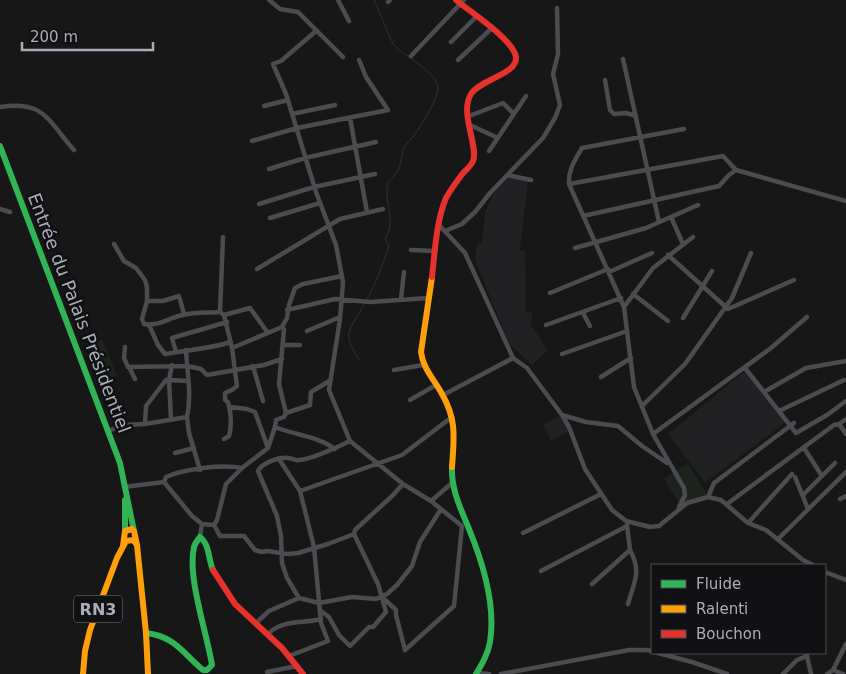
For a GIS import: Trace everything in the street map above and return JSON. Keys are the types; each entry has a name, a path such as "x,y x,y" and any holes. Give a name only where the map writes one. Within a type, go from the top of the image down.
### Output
{"main road":[{"path":"460,1 492,28 512,50 516,60 515,66 507,72 484,82 468,101 473,162 450,190 446,199 439,225 421,352 423,365 443,395 454,425 452,482 484,578 492,626 490,645 477,674"},
{"name":"Entrée du Palais Présidentiel","path":"0,146 120,464 134,530"},
{"name":"Entrée du Palais Présidentiel","path":"125,489 125,531"},
{"path":"125,531 134,530"},
{"name":"RN3","path":"134,530 146,633 148,674"},
{"name":"RN3","path":"83,674 88,634 123,546 125,531"},
{"path":"146,633 158,633 177,644 204,670 212,666 202,623 193,565 194,545 196,539 200,537 207,544 209,561 237,608 268,634 290,656 303,674"},
{"path":"123,546 129,540 133,540 137,545"}],"street":[{"path":"269,0 280,9 298,12 343,57"},
{"path":"338,0 349,21"},
{"path":"411,56 460,1"},
{"path":"445,231 462,224 476,212 490,193 543,138 555,118 560,105 553,74 558,54 557,8"},
{"path":"451,42 477,16"},
{"path":"458,60 492,28"},
{"path":"316,31 281,61 273,64 288,100 314,187 336,245 342,276 340,317 329,390 350,440 403,484 431,501 462,526 454,606 405,650 396,610 382,597"},
{"path":"623,59 659,222"},
{"path":"252,141 296,128 388,110 366,77 359,60"},
{"path":"605,80 610,110 614,114 626,113 636,116"},
{"path":"489,151 526,96"},
{"path":"264,106 288,100"},
{"path":"469,116 503,104 514,114"},
{"path":"0,107 17,105 33,107 46,116 74,150"},
{"path":"292,114 335,105"},
{"path":"350,118 367,212"},
{"path":"470,125 498,138"},
{"path":"679,508 685,494 684,488 653,434 634,387 624,307 621,298 569,184 568,175 582,148 684,129"},
{"path":"269,169 305,158 376,142"},
{"path":"569,184 723,156 736,170 846,201"},
{"path":"584,216 718,186 736,170"},
{"path":"259,204 314,187 375,174"},
{"path":"507,175 531,180"},
{"path":"270,218 320,203"},
{"path":"575,248 646,228 698,204"},
{"path":"0,208 10,212"},
{"path":"257,269 340,218 383,210"},
{"path":"671,217 683,244"},
{"path":"439,225 465,253 513,358 526,368 562,415 569,427 585,469 612,510 626,524 630,550 638,570 628,604"},
{"path":"223,237 222,313 227,322 237,386 225,393 225,400 230,408 230,434 224,439"},
{"path":"624,307 652,268 693,237"},
{"path":"114,244 124,261 142,274 147,287 147,301 142,319 144,324 149,325 184,314 222,313 250,308 268,334"},
{"path":"411,250 436,251"},
{"path":"550,293 652,253"},
{"path":"642,406 685,364 732,298 750,253"},
{"path":"668,255 728,309 794,280"},
{"path":"683,318 712,271"},
{"path":"401,299 404,272"},
{"path":"232,348 282,327 287,318 295,288 303,284 342,276"},
{"path":"633,294 668,321"},
{"path":"147,301 163,301 179,296 184,314"},
{"path":"288,310 335,299 370,302 429,298"},
{"path":"546,326 621,298"},
{"path":"583,313 590,326"},
{"path":"307,331 340,317"},
{"path":"653,434 745,368 808,317"},
{"path":"176,352 172,338 227,322"},
{"path":"149,325 165,354 210,348 231,342"},
{"path":"282,327 284,329 279,384 286,413"},
{"path":"562,354 627,331"},
{"path":"283,346 300,345"},
{"path":"125,347 124,358 134,379"},
{"path":"186,350 190,404 187,417 200,470"},
{"path":"443,395 513,358"},
{"path":"601,377 631,358"},
{"path":"129,367 187,366 201,369 207,375 282,359"},
{"path":"764,392 806,368 846,361"},
{"path":"171,420 169,380 172,365"},
{"path":"394,370 423,365"},
{"path":"253,366 263,401"},
{"path":"745,368 779,411 792,424 796,433 827,415 846,401"},
{"path":"145,424 146,406 166,380 188,381"},
{"path":"214,525 226,484 242,468 268,448 276,420 284,417 286,413 309,406 311,404 311,392 331,380"},
{"path":"779,411 844,380"},
{"path":"410,400 436,385"},
{"path":"230,408 247,409 255,412 268,448"},
{"path":"562,415 586,422 618,426 642,446 670,464"},
{"path":"827,415 846,434"},
{"path":"108,431 124,425 145,424 187,417"},
{"path":"300,491 402,455 452,418"},
{"path":"727,504 846,419"},
{"path":"708,498 714,484 792,424"},
{"path":"275,427 324,441 335,448"},
{"path":"299,598 286,578 280,551 281,536 277,516 258,472 260,466 267,462 286,457 299,460 335,448 350,440"},
{"path":"175,453 194,448"},
{"path":"804,448 822,476"},
{"path":"279,459 300,491 314,547 321,619 328,641 290,656"},
{"path":"803,495 835,463"},
{"path":"164,482 166,477 174,473 223,466 242,468"},
{"path":"778,539 846,472"},
{"path":"748,523 794,475 808,509"},
{"path":"125,489 164,482"},
{"path":"164,482 192,516 202,524 214,525"},
{"path":"431,501 452,482"},
{"path":"214,525 220,536 244,536 255,550 261,552 280,551 288,554 298,553 354,534 355,530 403,484"},
{"path":"523,533 601,494"},
{"path":"840,499 846,496"},
{"path":"541,571 626,524 650,527 660,526 687,503 708,498 721,500 748,523 766,530 812,564"},
{"path":"256,623 269,611 299,598 319,603 352,597 376,599 382,597 398,585 412,566 420,542 441,509"},
{"path":"200,537 202,524"},
{"path":"321,611 329,618 338,635 350,646 370,627 373,627 386,612 382,597 354,534"},
{"path":"592,584 630,550"},
{"path":"826,572 846,580"},
{"path":"268,634 273,628 283,624 312,622 321,619"},
{"path":"827,674 833,670 846,644"},
{"path":"501,674 629,650 651,651"},
{"path":"662,654 727,674"},
{"path":"784,672 807,654 811,674"},
{"path":"267,672 297,666"},
{"path":"833,670 843,674"},
{"path":"477,674 489,674"}],"shaded area":[{"path":"508,178 528,181 520,250 525,251 526,313 532,312 531,325 548,350 532,365 509,344 475,260 477,243 482,243 485,213 493,194"},
{"path":"102,339 117,376 101,382 86,345"},
{"path":"745,371 785,423 705,483 668,434"},
{"path":"562,415 570,431 551,441 543,425"},
{"path":"688,463 707,494 683,509 664,479"}],"waterway":[{"path":"366,301 379,274 389,245 385,239 390,225 387,197 388,183 398,170 405,146 418,130 438,92 436,82 427,71 394,44 374,0"},
{"path":"360,361 350,343 349,332 364,304"}],"traffic: fast":[{"path":"0,146 120,463 134,531"},
{"path":"452,467 455,491 479,556 490,599 490,642 483,663 476,674"},
{"path":"125,500 125,531"},
{"path":"146,633 156,635 171,642 203,670 207,670 212,665 193,574 194,547 200,537 206,544 213,570"}],"traffic: slow":[{"path":"432,277 421,352 426,369 442,394 450,412 454,438 452,467"},
{"path":"123,546 125,531 132,529 137,545 148,674"},
{"path":"83,674 85,651 90,630 117,558 126,541 133,540 137,545"}],"traffic: jam":[{"path":"432,277 436,237 446,198 473,161 474,147 467,111 471,94 475,89 511,68 515,63 516,57 513,50 499,34 456,0"},
{"path":"213,570 235,604 282,648 303,674"}]}
